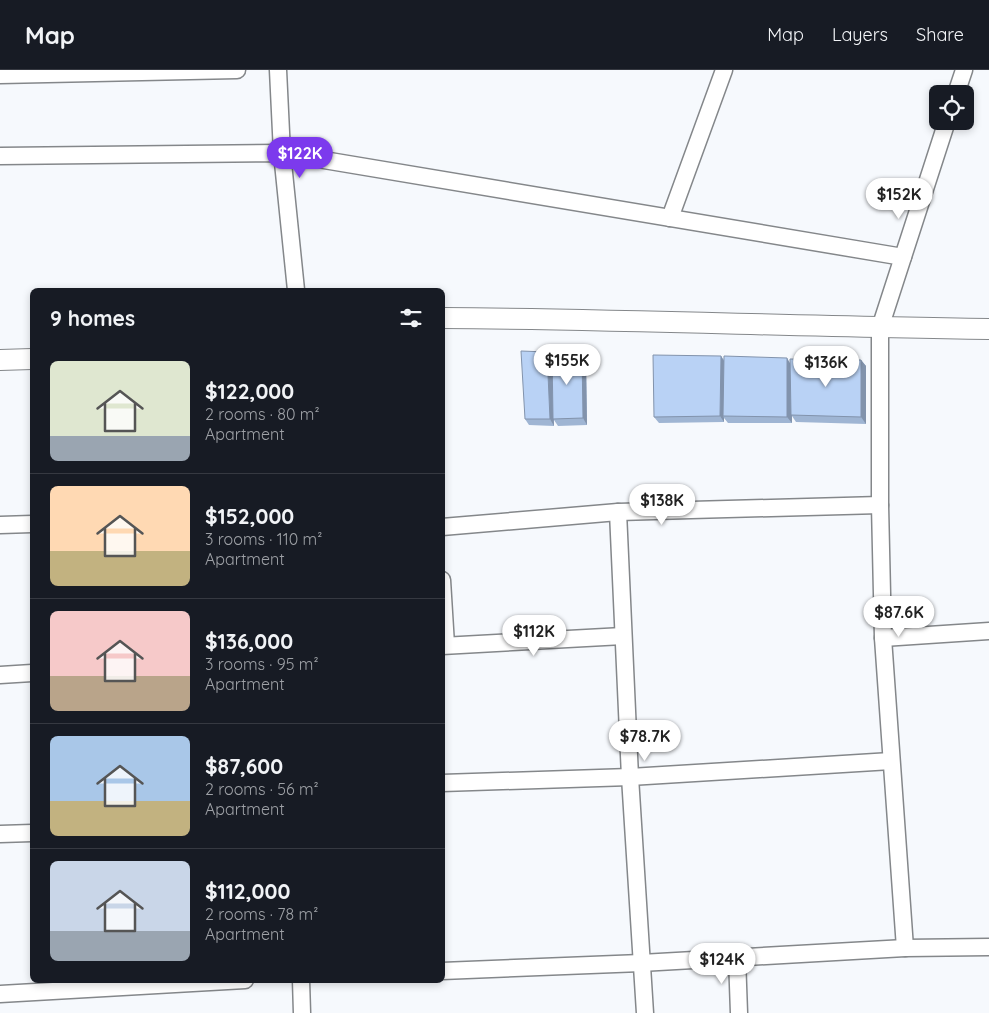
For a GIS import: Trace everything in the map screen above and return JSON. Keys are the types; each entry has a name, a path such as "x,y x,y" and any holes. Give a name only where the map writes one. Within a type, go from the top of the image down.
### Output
{"street":[{"path":"0,75 237,70"},
{"path":"278,70 282,153 296,288"},
{"path":"670,218 724,70"},
{"path":"959,85 964,70"},
{"path":"906,948 883,638 880,505 880,328 944,130"},
{"path":"0,156 282,153 903,257"},
{"path":"445,318 568,318 880,328 989,329"},
{"path":"0,360 30,359"},
{"path":"445,527 618,512 880,505"},
{"path":"618,512 640,963 645,1013"},
{"path":"0,525 30,524"},
{"path":"883,638 989,631"},
{"path":"445,646 623,636"},
{"path":"0,675 30,673"},
{"path":"445,783 630,777 891,761"},
{"path":"0,834 30,834"},
{"path":"445,971 640,963 906,948 989,946"},
{"path":"737,957 739,1013"},
{"path":"0,994 42,986 144,983"},
{"path":"301,983 302,1013"}],"building":[{"path":"521,351 547,352 550,419 525,419"},
{"path":"552,353 582,354 583,418 553,419"},
{"path":"653,355 721,356 720,416 654,417"},
{"path":"724,356 787,358 787,417 723,416"},
{"path":"790,359 861,360 861,417 791,415"}]}
